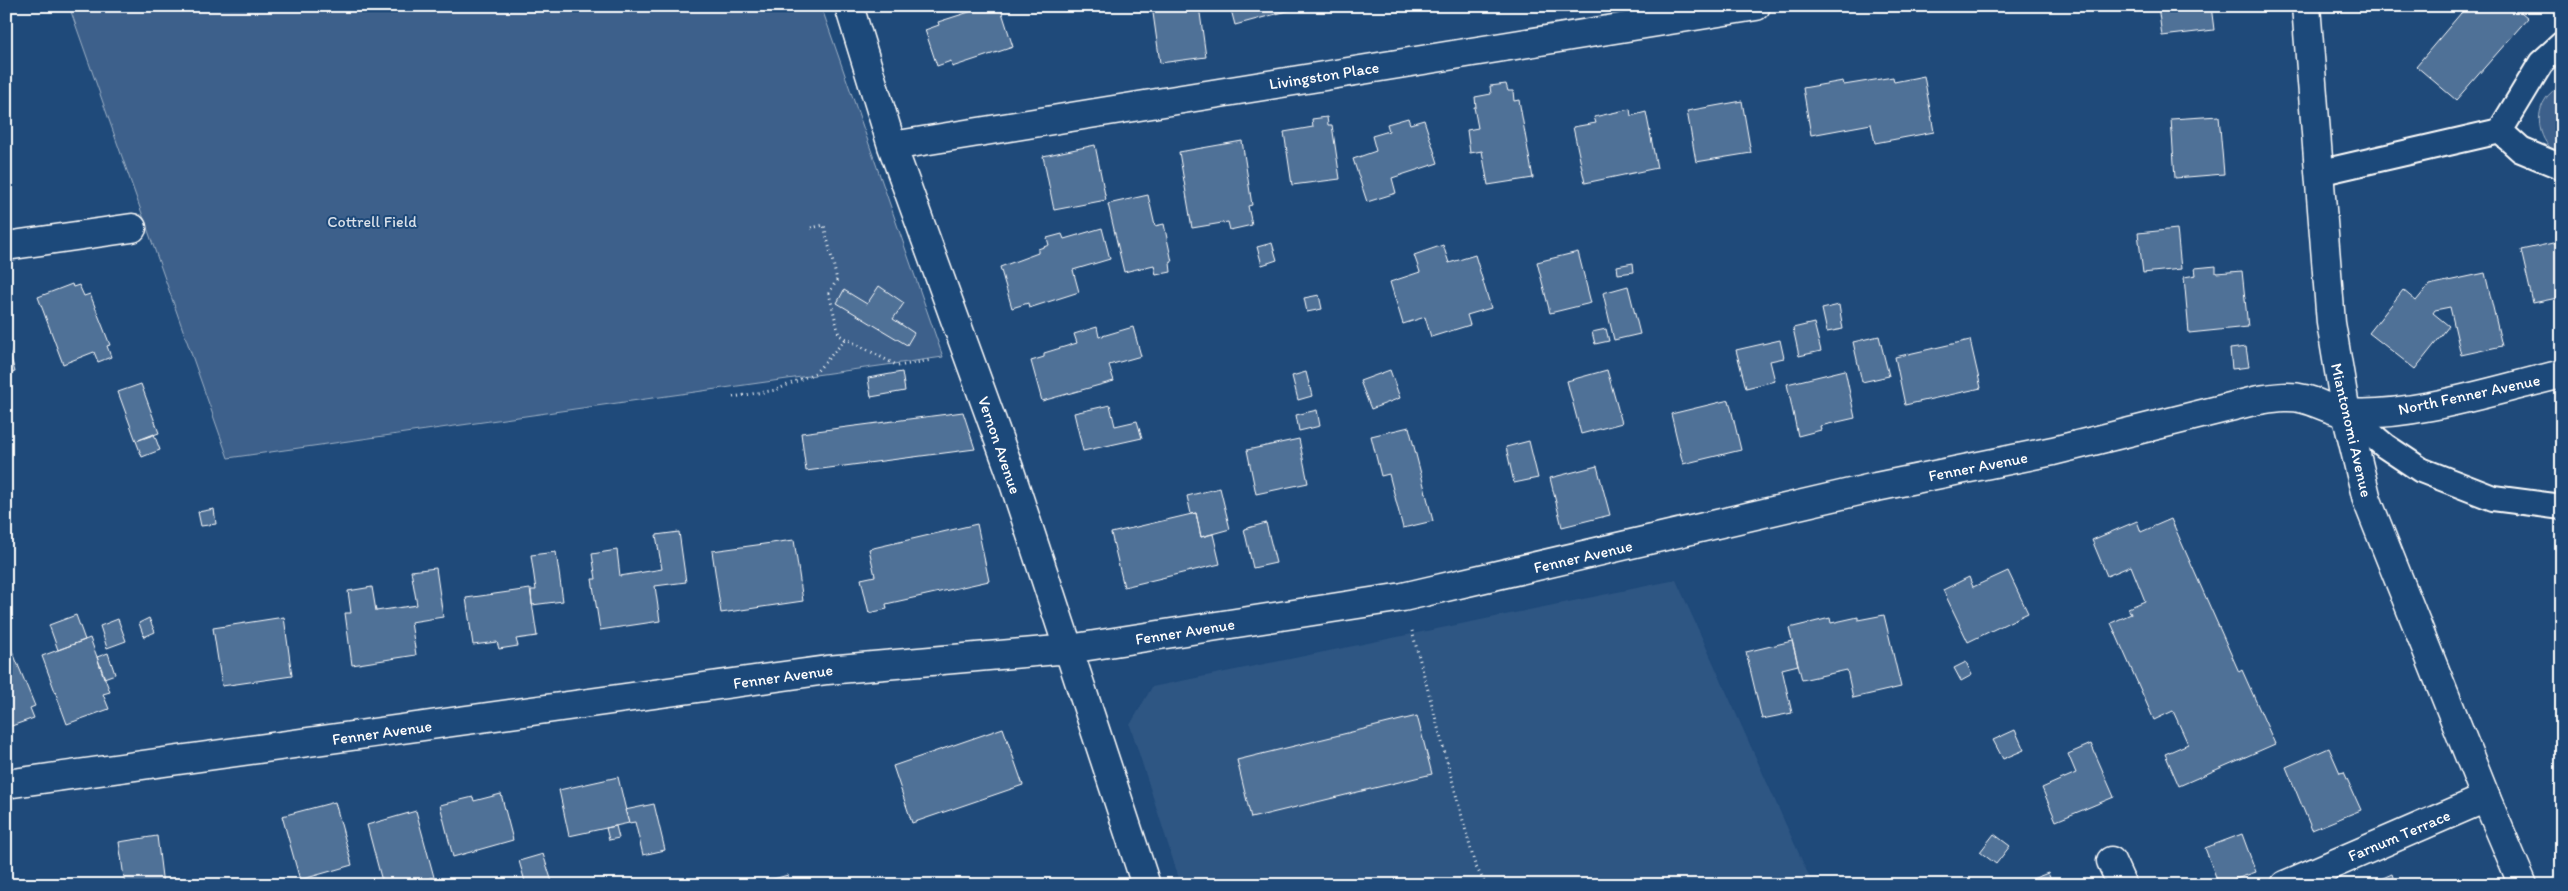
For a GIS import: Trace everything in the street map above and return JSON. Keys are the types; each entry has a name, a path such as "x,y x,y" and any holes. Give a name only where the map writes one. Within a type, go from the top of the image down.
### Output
{"street":[{"name":"Vernon Avenue","path":"849,6 892,146 1009,468 1146,885"},
{"name":"Livingston Place","path":"892,146 1756,6"},
{"name":"Miantonomi Avenue","path":"2306,6 2331,323 2346,413 2367,500 2486,798 2523,885"},
{"path":"6,246 132,228"},
{"name":"North Fenner Avenue","path":"2346,413 2416,408 2562,374"},
{"name":"Fenner Avenue","path":"6,784 827,670 1068,649 1403,596 1876,487 2054,452 2258,400 2281,397 2304,399 2346,413"},
{"name":"Farnum Terrace","path":"2285,885 2486,798"}],"lane":[{"path":"2318,173 2500,131 2540,63 2562,44"},
{"path":"2500,131 2521,150 2562,167"},
{"path":"2346,413 2385,446 2421,470 2493,498 2562,508"}],"path":[{"path":"811,228 824,225 837,280 829,293 840,336 898,366 936,360"},
{"path":"733,397 776,390 815,373 846,339"},
{"path":"1403,596 1475,865 1486,885"}],"shaded area":[{"path":"1676,580 1813,885 1181,885 1130,725 1152,687"}],"green space":[{"name":"Cottrell Field","path":"69,6 821,6 943,357 228,458"},
{"path":"2562,83 2562,155 2549,146 2544,139 2541,132 2540,115 2541,107 2545,100"}],"building":[{"path":"988,6 1000,6 1013,47 952,67 951,61 937,66 925,30 939,25 938,22"},
{"path":"1152,6 1199,6 1206,57 1160,63"},
{"path":"1230,6 1290,6 1291,10 1235,25"},
{"path":"2158,6 2211,6 2214,30 2162,36"},
{"path":"2467,6 2514,6 2528,18 2456,100 2416,66"},
{"path":"1924,76 1934,132 1875,143 1871,124 1811,135 1803,88 1843,81 1844,85 1893,77 1894,82"},
{"path":"1506,84 1508,91 1513,91 1514,101 1519,100 1533,178 1488,185 1482,151 1470,153 1467,130 1478,128 1474,107 1476,107 1475,97 1491,94 1490,86"},
{"path":"1742,101 1751,153 1696,162 1687,111"},
{"path":"1630,109 1631,116 1646,112 1657,168 1585,183 1573,127 1596,123 1594,117"},
{"path":"2219,116 2224,174 2175,178 2171,119"},
{"path":"1327,117 1328,125 1332,125 1340,179 1292,185 1284,132 1313,127 1312,119"},
{"path":"1408,118 1410,124 1424,120 1438,163 1392,178 1396,193 1367,202 1353,159 1376,151 1372,136 1389,131 1387,124"},
{"path":"1242,141 1252,205 1248,206 1252,225 1230,230 1228,222 1192,228 1179,152"},
{"path":"1095,145 1106,200 1054,210 1043,156"},
{"path":"1148,195 1155,226 1164,224 1172,262 1170,263 1171,272 1156,275 1154,265 1124,272 1108,204"},
{"path":"1102,228 1110,259 1073,270 1079,292 1029,308 1028,303 1012,308 1000,267 1038,253 1038,249 1049,245 1047,238 1062,234 1064,239"},
{"path":"2177,229 2181,269 2143,273 2138,233"},
{"path":"2562,241 2562,297 2533,303 2521,250"},
{"path":"1272,243 1277,260 1262,265 1257,247"},
{"path":"1443,245 1449,263 1475,255 1491,308 1467,315 1470,325 1431,337 1425,317 1403,324 1390,282 1420,272 1414,255"},
{"path":"1578,252 1591,303 1550,313 1537,262"},
{"path":"1633,263 1634,272 1618,274 1617,266"},
{"path":"2216,266 2216,273 2242,271 2248,327 2189,333 2184,277 2196,275 2195,268"},
{"path":"2485,273 2502,346 2461,355 2450,307 2435,310 2433,313 2449,326 2415,369 2369,333 2403,290 2416,301 2429,285"},
{"path":"72,284 73,287 79,285 84,296 90,294 110,345 107,346 111,357 98,362 94,352 63,364 38,297"},
{"path":"879,286 904,303 893,319 914,333 907,345 837,303 844,290 867,304"},
{"path":"1628,286 1640,334 1614,340 1603,293"},
{"path":"1319,295 1322,309 1307,312 1304,298"},
{"path":"1839,305 1843,329 1827,332 1822,309"},
{"path":"1814,323 1821,351 1799,356 1793,328"},
{"path":"1097,327 1099,337 1133,327 1141,356 1109,365 1114,381 1042,401 1031,361 1044,357 1044,353 1077,343 1074,334"},
{"path":"1606,329 1609,341 1595,344 1592,332"},
{"path":"1879,336 1889,376 1862,382 1853,342"},
{"path":"6,339 15,372 6,374"},
{"path":"1780,340 1784,358 1770,361 1775,381 1746,388 1736,350"},
{"path":"1970,340 1981,388 1905,405 1895,357"},
{"path":"2246,347 2249,367 2232,369 2230,349"},
{"path":"1390,370 1400,398 1371,409 1360,381"},
{"path":"1607,370 1622,423 1581,434 1567,381"},
{"path":"1845,370 1855,418 1820,426 1821,430 1798,436 1787,384"},
{"path":"902,372 905,391 871,397 868,378"},
{"path":"1306,372 1312,396 1298,400 1292,376"},
{"path":"141,384 159,433 136,441 118,392"},
{"path":"1729,400 1741,450 1683,464 1671,414"},
{"path":"1110,405 1115,426 1137,421 1142,438 1083,451 1074,413"},
{"path":"1317,410 1320,426 1299,431 1296,415"},
{"path":"963,412 975,449 806,471 801,433"},
{"path":"1409,427 1433,521 1403,528 1389,474 1381,476 1371,436"},
{"path":"154,434 160,450 142,457 136,441"},
{"path":"1299,439 1308,483 1256,494 1247,450"},
{"path":"1529,441 1538,478 1514,483 1506,447"},
{"path":"1597,466 1610,515 1562,527 1550,478"},
{"path":"1220,488 1230,529 1201,537 1196,513 1191,514 1187,496"},
{"path":"214,509 216,524 201,526 198,512"},
{"path":"1196,513 1201,537 1213,534 1220,564 1124,587 1111,533"},
{"path":"2171,519 2239,672 2242,670 2275,744 2179,786 2165,754 2188,744 2173,711 2154,720 2111,623 2131,614 2128,608 2145,601 2131,566 2107,576 2092,540 2137,521 2141,532"},
{"path":"1266,523 1276,563 1253,568 1244,529"},
{"path":"977,524 989,581 886,604 887,609 869,613 861,579 875,576 869,549"},
{"path":"679,532 686,582 655,586 660,621 600,630 592,579 596,579 592,554 617,550 620,576 662,569 656,535"},
{"path":"794,540 803,601 721,613 712,551"},
{"path":"556,552 563,601 532,605 531,590 536,590 531,555"},
{"path":"436,568 443,617 411,622 416,655 352,665 345,613 351,613 348,591 372,587 376,611 417,605 411,571"},
{"path":"2008,571 2028,613 1968,642 1943,590 1969,577 1973,587"},
{"path":"530,589 537,636 516,639 518,646 499,649 497,642 473,645 466,598"},
{"path":"76,615 85,640 58,650 49,625"},
{"path":"1884,615 1901,687 1853,698 1847,670 1802,680 1789,628 1830,618 1831,623 1858,617 1858,620"},
{"path":"284,617 292,676 222,686 213,628"},
{"path":"149,618 155,632 144,637 139,623"},
{"path":"118,619 126,641 107,648 100,626"},
{"path":"90,638 110,692 103,694 109,709 67,724 42,656"},
{"path":"1792,641 1798,665 1782,669 1792,713 1762,719 1746,652"},
{"path":"11,648 35,706 30,708 34,718 6,728 6,650"},
{"path":"108,653 115,674 104,678 97,657"},
{"path":"1966,662 1972,675 1961,681 1954,668"},
{"path":"1417,716 1432,774 1251,818 1237,760"},
{"path":"1003,728 1023,785 912,823 893,766"},
{"path":"2015,730 2024,750 2003,759 1993,740"},
{"path":"2091,744 2114,797 2056,821 2042,788 2076,773 2068,754"},
{"path":"2329,748 2340,773 2344,772 2361,810 2312,830 2286,767"},
{"path":"618,777 629,823 569,836 559,790"},
{"path":"501,794 513,840 453,857 440,805 473,797 474,801"},
{"path":"335,802 352,865 300,880 282,816"},
{"path":"654,804 665,850 643,855 635,822 629,823 625,810"},
{"path":"416,811 434,877 406,885 383,885 367,825"},
{"path":"616,826 619,838 609,840 606,828"},
{"path":"1994,834 2010,846 1996,864 1980,852"},
{"path":"2242,834 2256,872 2219,885 2205,848"},
{"path":"157,836 163,885 125,885 119,842"},
{"path":"543,854 553,885 526,885 519,861"},
{"path":"2048,873 2053,885 2017,885"},
{"path":"2392,874 2396,885 2367,885"},
{"path":"788,875 790,885 755,884"}]}
